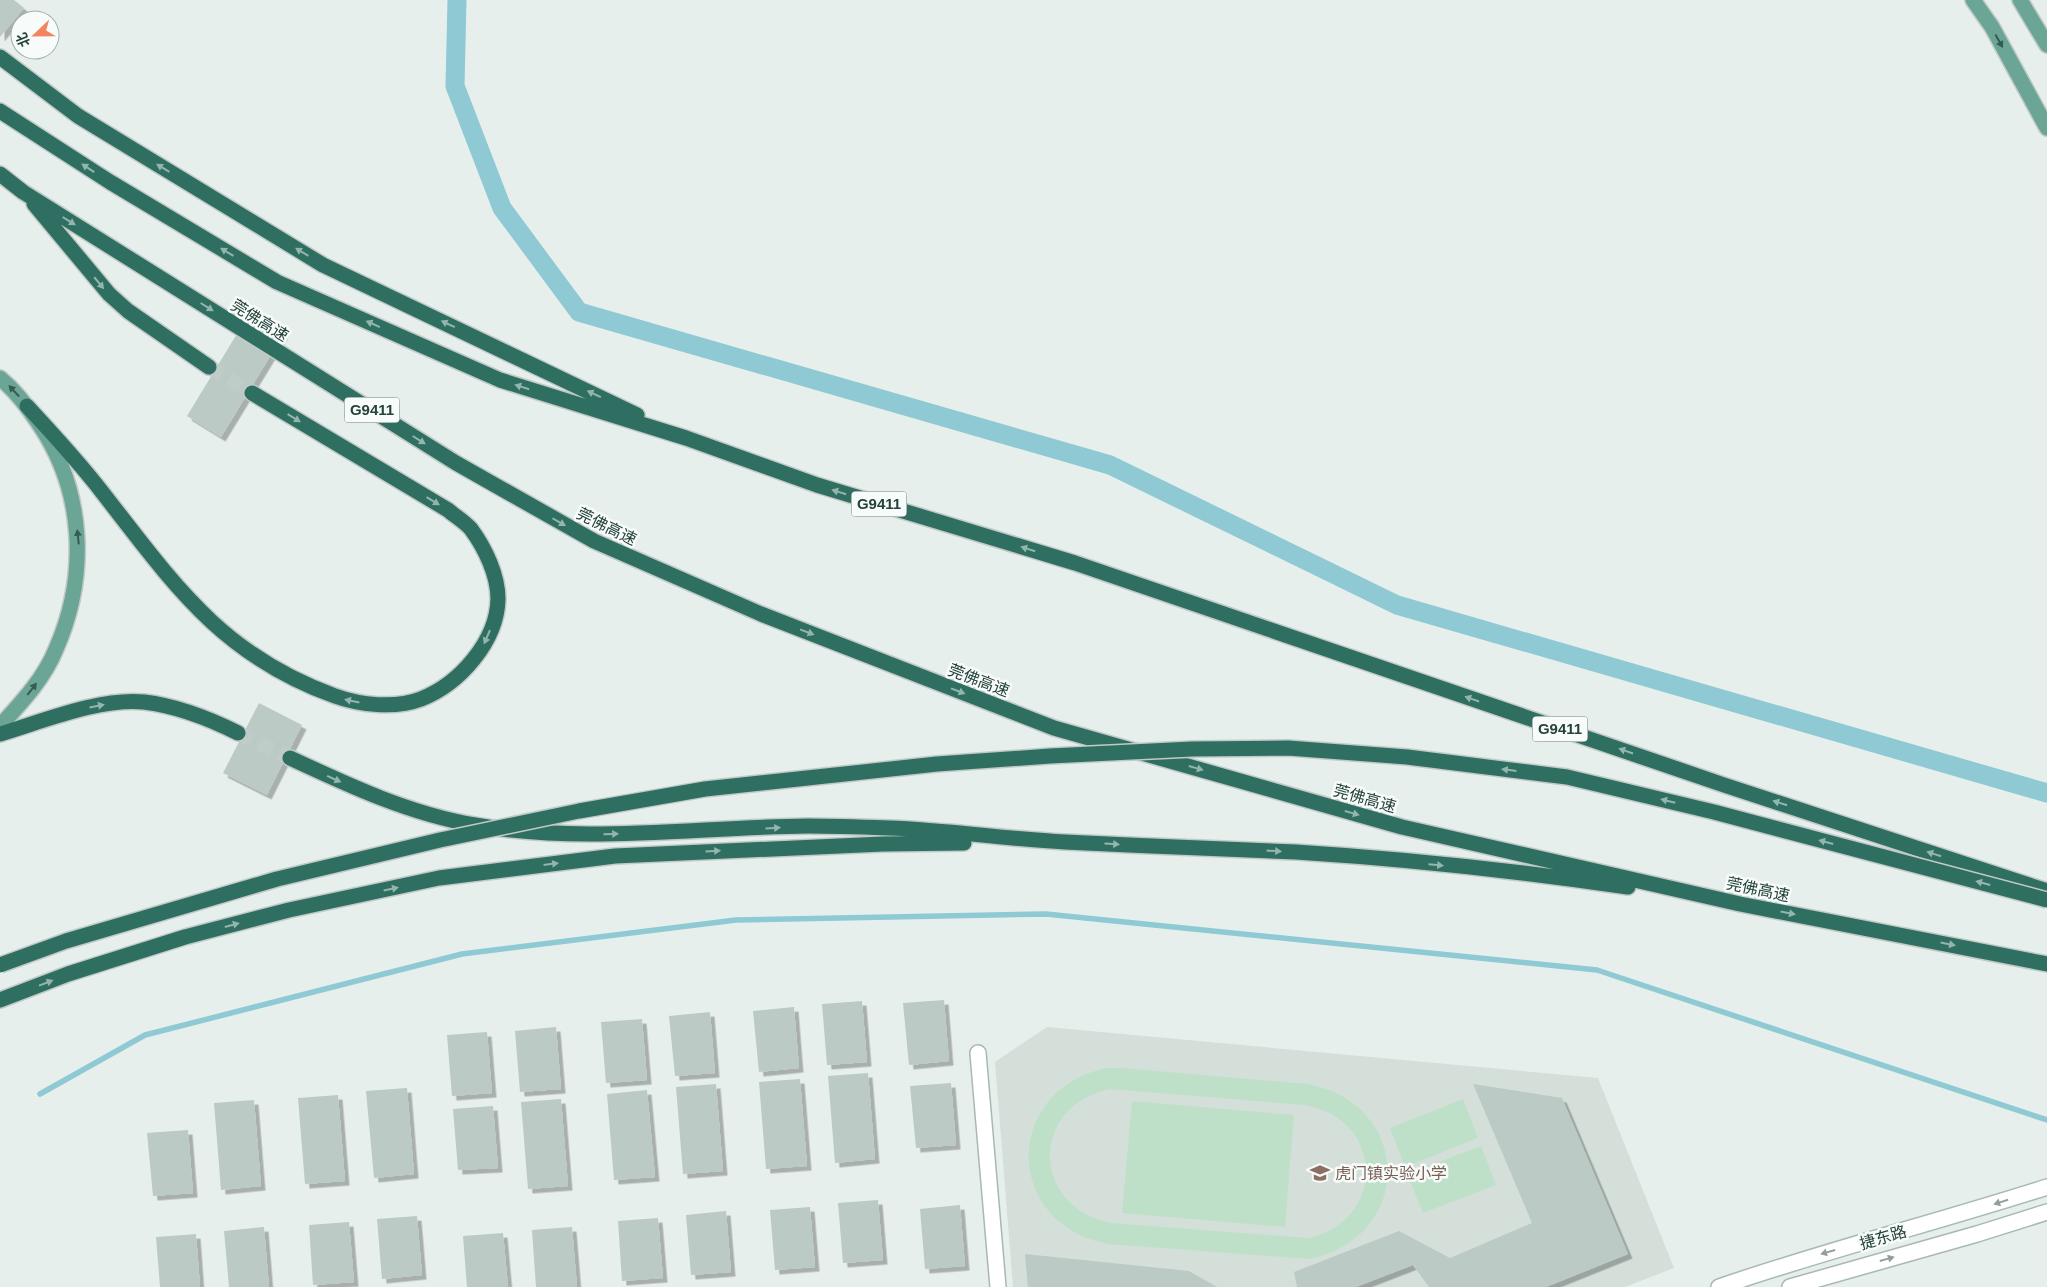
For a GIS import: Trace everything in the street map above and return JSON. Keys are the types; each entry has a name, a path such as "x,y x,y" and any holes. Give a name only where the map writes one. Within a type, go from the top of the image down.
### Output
{"highway":[{"path":"0,57 78,116 324,265 686,438"},
{"name":"G9411","path":"0,111 110,182 277,282 500,380 686,438 817,485 1075,564 1724,785 2047,891"},
{"name":"莞佛高速","path":"0,174 23,192 465,468 594,541 761,614 1054,728 1402,827 1740,904 2047,964"},
{"path":"23,192 109,294 128,311 209,367"},
{"path":"27,406 73,456 155,562 191,604 247,652 306,684 336,697 356,702 379,704 419,700 455,680 486,642 498,599 494,575 485,551 470,528 448,510 252,393"},
{"path":"0,734 94,707 120,702 143,702 191,712 238,733"},
{"path":"0,965 66,941 277,878 440,840 579,811 705,789 937,764 1192,749 1288,748 1348,752 1407,757 1567,777 1714,812 2047,900"},
{"path":"290,758 363,792 400,806 436,817 514,831 569,835 808,826 894,828 1063,842"},
{"path":"0,1000 68,974 185,937 289,910 439,878 615,856 883,844 1063,842"},
{"name":"G9411","path":"1063,842 1298,852 1434,864 1546,875 1740,904"}],"main road":[{"path":"1973,0 1992,27 2047,128"},
{"path":"2020,0 2047,45"},
{"path":"0,378 27,406 50,439 65,473 75,510 79,545 76,584 70,614 56,651 40,679 0,726"}],"street":[{"path":"978,1052 998,1287"},
{"name":"捷东路","path":"1719,1287 1814,1256 1973,1211 2047,1187"},
{"name":"捷东路","path":"1790,1287 2047,1212"}],"shaded area":[{"name":"虎门镇实验小学","path":"1047,1027 1598,1078 1674,1268 1625,1287 1013,1287 995,1062"}],"green space":[{"path":"1106,1068 1122,1068 1308,1084 1343,1096 1367,1117 1382,1142 1388,1171 1383,1199 1369,1225 1344,1246 1310,1259 1108,1244 1074,1232 1049,1211 1034,1186 1029,1157 1033,1129 1048,1102 1072,1081","holes":["1109,1089 1305,1105 1331,1114 1350,1129 1362,1149 1366,1170 1363,1192 1352,1212 1334,1228 1308,1238 1111,1223 1085,1213 1066,1198 1054,1178 1050,1157 1053,1135 1064,1115 1083,1099"]},
{"path":"1463,1099 1478,1138 1405,1167 1390,1128"},
{"path":"1132,1101 1294,1115 1285,1227 1122,1213"},
{"path":"1481,1146 1496,1185 1423,1213 1407,1174"}],"building":[{"path":"0,0 14,0 24,8 22,10 10,10 10,25 0,37"},
{"path":"249,314 283,335 221,437 187,416"},
{"path":"259,703 302,725 267,795 223,773"},
{"path":"944,1000 949,1061 909,1065 903,1003"},
{"path":"862,1001 867,1062 827,1065 822,1004"},
{"path":"794,1007 799,1068 759,1072 753,1011"},
{"path":"710,1012 715,1073 675,1076 669,1016"},
{"path":"642,1019 647,1080 606,1083 601,1022"},
{"path":"556,1027 561,1089 520,1092 515,1031"},
{"path":"487,1032 492,1093 452,1096 447,1035"},
{"path":"868,1073 875,1159 835,1163 828,1076"},
{"path":"800,1079 807,1166 766,1169 759,1082"},
{"path":"951,1083 956,1145 916,1148 910,1086"},
{"path":"716,1084 723,1171 683,1174 676,1087"},
{"path":"1473,1084 1562,1098 1628,1254 1546,1287 1429,1287 1413,1265 1356,1287 1297,1287 1294,1272 1399,1231 1450,1258 1532,1223"},
{"path":"407,1088 414,1174 374,1178 366,1091"},
{"path":"647,1090 655,1177 614,1180 607,1094"},
{"path":"338,1095 345,1181 305,1184 298,1098"},
{"path":"561,1099 568,1186 528,1189 521,1102"},
{"path":"254,1100 261,1186 221,1190 214,1103"},
{"path":"493,1106 498,1168 458,1170 453,1109"},
{"path":"188,1130 193,1193 153,1196 147,1133"},
{"path":"878,1200 883,1260 843,1263 838,1203"},
{"path":"960,1205 965,1266 925,1269 920,1209"},
{"path":"810,1207 815,1267 775,1270 770,1210"},
{"path":"726,1211 731,1272 691,1275 686,1215"},
{"path":"417,1216 422,1275 382,1279 377,1219"},
{"path":"658,1218 663,1278 622,1281 618,1221"},
{"path":"349,1222 354,1282 313,1285 309,1225"},
{"path":"264,1227 269,1287 229,1287 224,1231"},
{"path":"572,1227 577,1287 536,1287 532,1230"},
{"path":"503,1233 508,1287 467,1287 463,1236"},
{"path":"196,1234 200,1287 160,1287 156,1237"},
{"path":"1025,1254 1189,1271 1217,1287 1028,1287"}],"waterway":[{"path":"457,0 455,86 502,208 579,312 1110,465 1397,605 2047,793"},
{"path":"40,1094 145,1035 462,954 736,920 1046,914 1597,970 2047,1120"}],"tunnel":[{"path":"209,367 252,393"},
{"path":"238,733 290,758"}],"place":[{"name":"虎门镇实验小学","path":"1320,1173"}]}
